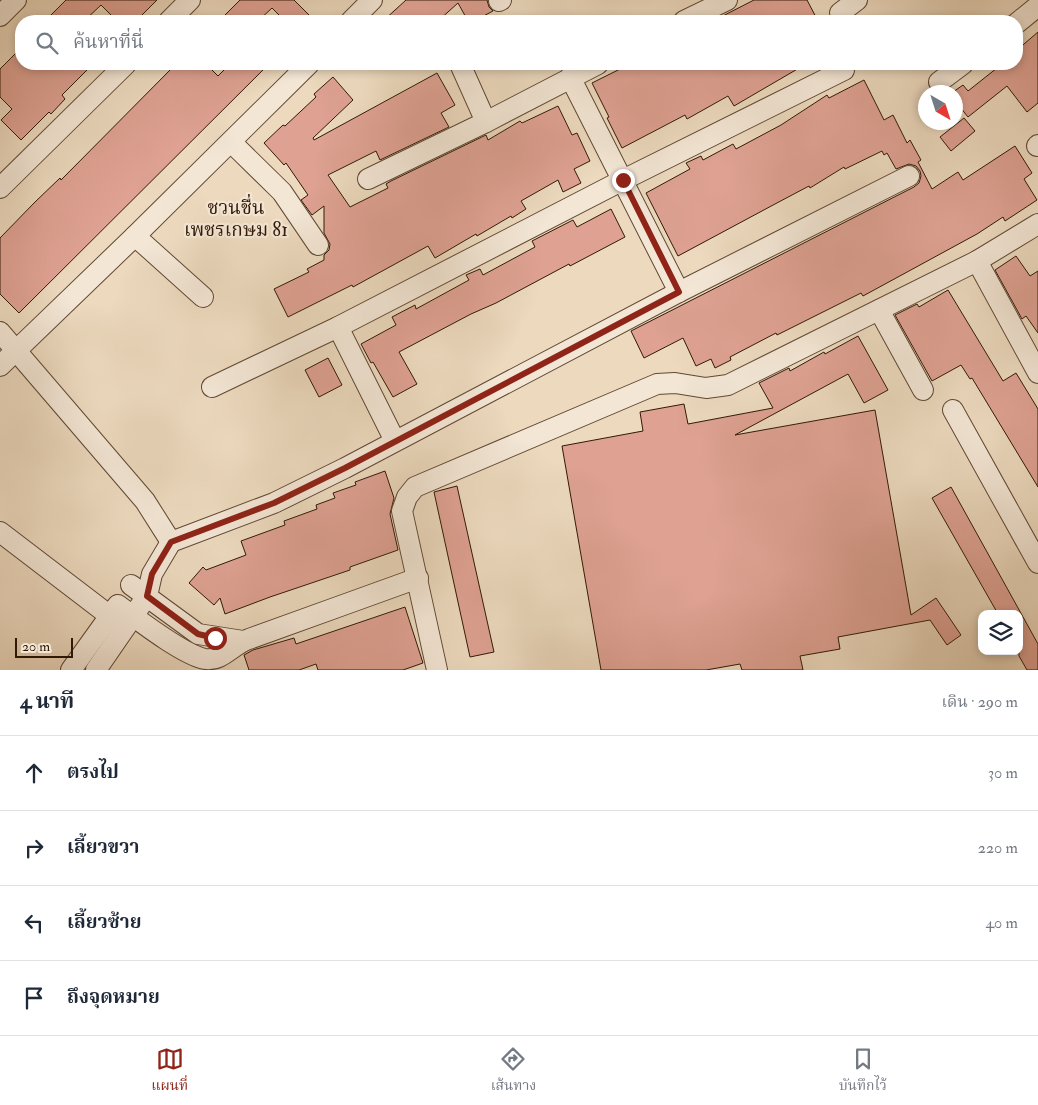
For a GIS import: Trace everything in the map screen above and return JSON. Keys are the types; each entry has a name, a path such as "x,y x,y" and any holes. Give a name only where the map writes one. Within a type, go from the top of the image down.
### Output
{"street":[{"path":"0,16 16,0"},
{"path":"175,15 190,0"},
{"path":"357,15 372,0"},
{"path":"696,15 727,0"},
{"path":"840,13 857,0"},
{"path":"1023,17 1038,6"},
{"path":"0,188 120,70"},
{"path":"0,366 303,70"},
{"path":"463,70 486,122"},
{"path":"368,180 486,122 585,70"},
{"path":"212,387 338,326 623,180 844,70"},
{"path":"939,82 955,70"},
{"path":"570,77 679,292"},
{"path":"231,142 282,192 318,245"},
{"path":"71,670 114,610 139,590 152,574 171,542 274,503 679,292 909,176"},
{"path":"437,670 402,511 407,497 416,487 657,384 675,383 706,388 728,385 977,261 1038,224"},
{"path":"135,236 203,297"},
{"path":"977,261 1038,373"},
{"path":"879,310 923,390"},
{"path":"338,326 395,440"},
{"path":"0,332 145,501 171,542"},
{"path":"953,410 1038,563"},
{"path":"0,532 114,610 134,617 171,643 198,657 220,664 244,641 418,578"},
{"path":"139,590 198,634 244,641"},
{"path":"96,670 134,617 139,590"}],"building":[{"path":"66,0 157,0 142,15 111,15 101,5 90,15 51,15"},
{"path":"240,0 294,0 309,15 279,15 272,8 264,15 225,15"},
{"path":"406,0 487,0 489,7 493,11 485,15 465,15 458,3 445,15 390,15"},
{"path":"754,0 807,0 815,15 725,15"},
{"path":"1038,32 1038,103 1027,112 1007,86 968,117 963,111 963,85 968,91 994,70 1023,70 1023,45"},
{"path":"15,54 15,70 87,70 62,95 65,99 51,114 49,112 21,140 1,120 12,109 0,97 0,69"},
{"path":"170,70 212,70 218,76 224,70 263,70 19,313 0,294 0,238 60,178 61,180"},
{"path":"618,70 796,70 734,106 728,96 687,119 685,115 622,148 592,83"},
{"path":"437,73 455,105 441,113 449,127 380,160 376,151 328,175 350,207 388,188 386,184 391,181 486,135 488,140 520,121 522,123 558,106 572,135 577,133 590,161 574,169 581,183 563,192 558,180 521,201 526,209 512,218 511,216 477,236 476,234 435,258 428,246 353,287 352,285 288,317 274,289 309,272 307,269 324,260 324,255 329,250 330,244 324,233 324,206 312,215 301,200 308,195 286,163 284,165 264,143 316,97 314,94 333,77 353,100 313,138 314,140"},
{"path":"864,80 884,120 893,115 907,143 910,140 921,160 918,162 932,189 958,172 963,180 1015,146 1032,173 1024,179 1037,200 1005,221 1003,217 977,234 863,296 861,293 777,335 776,333 730,357 731,360 715,368 711,359 696,366 683,338 644,358 631,331 919,183 921,176 916,166 909,164 896,169 887,153 884,155 882,151 845,169 844,167 810,188 809,186 678,256 646,193 690,169 686,163 701,156 703,160 733,144 736,149 781,125 827,95 829,98"},
{"path":"963,119 975,131 951,151 940,137 949,130 963,130"},
{"path":"611,209 625,237 399,352 417,384 393,397 361,344 396,325 392,317 415,305 416,309 469,280 466,275 480,269 483,275 535,247 532,241 573,220 577,227"},
{"path":"1016,256 1030,276 1038,271 1038,333 1026,316 1022,319 995,270"},
{"path":"948,290 1003,381 1016,373 1038,409 1038,487 972,378 970,379 961,365 932,381 895,315 917,304 919,307"},
{"path":"858,336 888,390 864,403 848,374 735,435 875,410 911,615 936,598 961,635 947,645 930,620 838,637 840,649 800,656 803,670 742,670 740,664 706,670 601,670 562,446 643,431 640,412 684,404 688,424 773,408 759,383 789,368 790,371"},
{"path":"328,358 342,385 319,397 305,370"},
{"path":"385,471 394,498 390,514 398,550 350,567 350,570 225,614 220,598 214,605 189,583 203,567 206,570 246,555 241,541 285,525 284,521 317,509 316,505 335,498 333,493 356,485 355,482"},
{"path":"457,486 494,652 470,657 434,492"},
{"path":"951,487 1019,610 996,610 932,498"},
{"path":"405,607 423,663 403,670 318,670 316,664 299,670 249,670 244,655 253,650 294,638 296,644"},
{"path":"1023,617 1038,644 1038,670 1027,670 1019,656 1023,655"}],"district":[{"name":"ชวนชื่น เพชรเกษม 81","path":"236,219"}],"route":[{"path":"215,638 198,634 147,596 152,574 171,542 274,503 345,468 679,292 623,180"}]}
